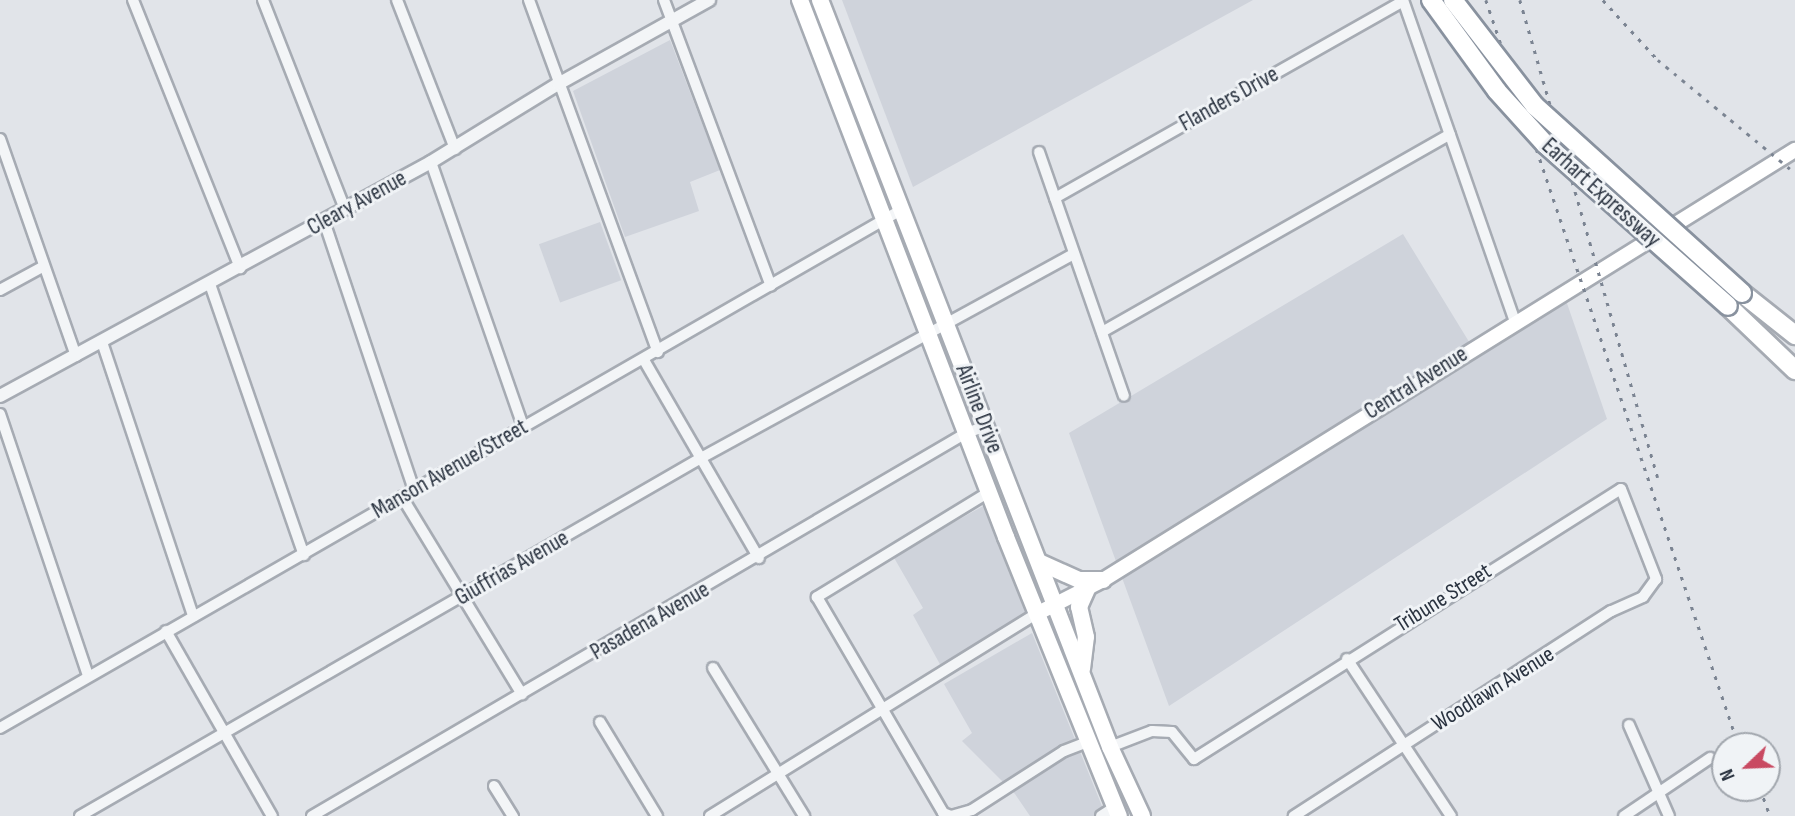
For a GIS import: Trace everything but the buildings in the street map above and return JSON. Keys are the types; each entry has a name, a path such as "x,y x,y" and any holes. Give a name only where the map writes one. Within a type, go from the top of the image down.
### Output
{"highway":[{"name":"Airline Drive","path":"800,0 1036,614 1115,806"},
{"name":"Airline Drive","path":"820,0 1110,747 1142,815"},
{"path":"829,0 830,29"},
{"name":"Earhart Expressway","path":"1432,0 1497,90 1545,144 1795,362"},
{"name":"Earhart Expressway","path":"1453,0 1543,114 1742,293 1795,335"},
{"path":"1728,306 1795,370"},
{"path":"1040,562 1079,580 1103,580"},
{"path":"1081,671 1086,637 1079,607 1087,589"},
{"path":"1115,806 1142,815"}],"main road":[{"name":"Central Avenue","path":"1036,614 1103,580 1515,321 1795,150"}],"street":[{"path":"133,0 240,268"},
{"path":"263,0 345,209"},
{"path":"397,0 455,149"},
{"path":"529,0 658,352"},
{"path":"664,0 771,286"},
{"name":"Cleary Avenue","path":"0,396 455,149 558,84 709,0"},
{"path":"1403,0 1515,321"},
{"name":"Flanders Drive","path":"1055,198 1403,0"},
{"path":"1102,331 1450,134"},
{"path":"0,139 4,165 76,356"},
{"path":"1039,152 1124,396"},
{"path":"431,162 523,426"},
{"name":"Manson Avenue/Street","path":"0,728 901,210"},
{"path":"324,221 414,490"},
{"name":"Giuffrias Avenue","path":"80,816 226,735 701,458 947,326 1074,254"},
{"path":"0,290 44,266"},
{"path":"210,284 304,555"},
{"path":"102,342 193,617"},
{"path":"644,360 759,558"},
{"path":"0,414 88,676"},
{"name":"Pasadena Avenue","path":"312,816 759,558 966,433 986,426"},
{"name":"Tribune Street","path":"1110,747 1152,730 1172,732 1194,759 1616,488 1621,489 1645,544"},
{"path":"989,492 818,595 943,813 956,815 972,810 1064,751 1087,742"},
{"path":"402,497 522,694"},
{"name":"Woodlawn Avenue","path":"1294,816 1611,611 1643,597 1656,579 1645,544"},
{"path":"710,816 1036,614"},
{"path":"166,631 272,816"},
{"path":"1346,659 1451,816"},
{"path":"713,668 804,816"},
{"path":"600,722 657,816"},
{"path":"1629,725 1670,816"},
{"path":"1624,816 1710,758"},
{"path":"494,786 513,816"},
{"path":"1101,816 1115,806"}],"shaded area":[{"path":"842,0 1253,0 913,187"},
{"path":"670,40 720,170 690,182 699,211 625,237 573,91"},
{"path":"600,222 621,280 560,302 539,244"},
{"path":"1403,234 1471,345 1561,286 1607,419 1169,706 1069,433"},
{"path":"985,505 1027,614 942,668 913,615 923,608 893,556"},
{"path":"1032,633 1106,816 1030,816 1015,794 962,741 972,733 944,684"}],"railway":[{"path":"1486,0 1734,732"},
{"path":"1520,0 1658,477"},
{"path":"1603,0 1658,60 1795,173"},
{"path":"1765,802 1770,816"}]}
